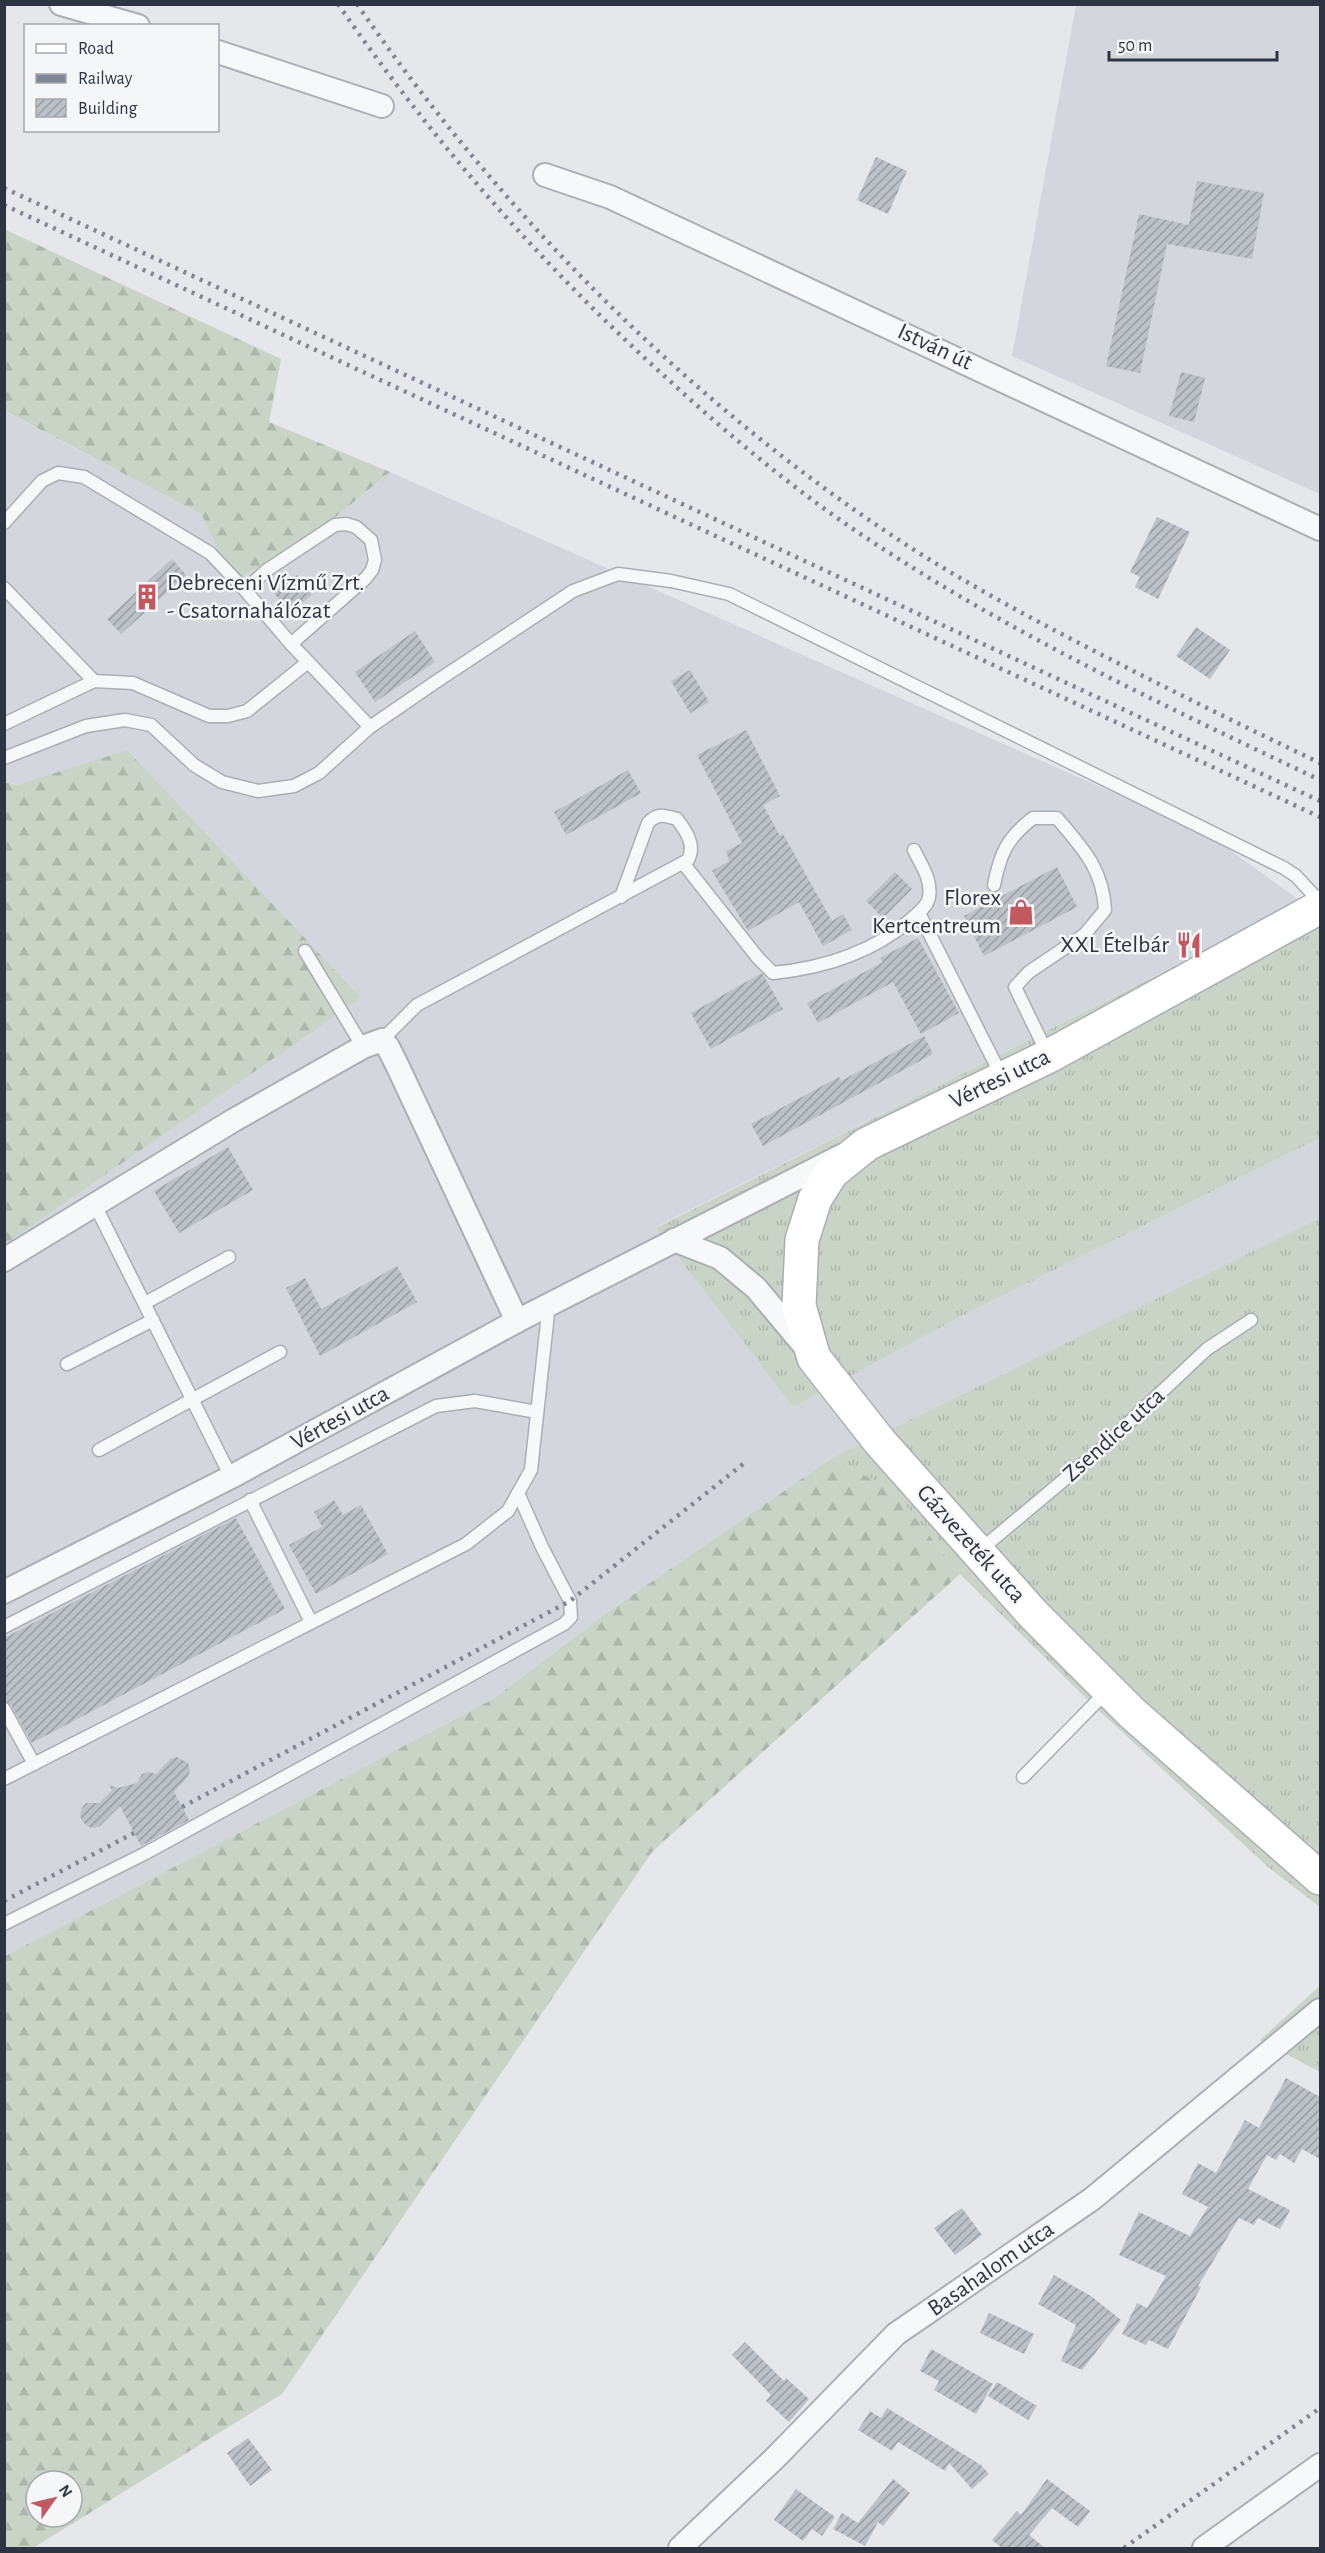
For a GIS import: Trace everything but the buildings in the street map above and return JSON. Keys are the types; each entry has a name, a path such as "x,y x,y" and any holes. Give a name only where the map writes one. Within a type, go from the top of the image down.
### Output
{"street":[{"path":"61,4 131,24"},
{"path":"219,52 382,106"},
{"name":"István út","path":"545,175 610,197 1320,529"},
{"name":"Vértesi utca","path":"4,1592 231,1477 549,1304 867,1143 1049,1056 1320,907"},
{"path":"4,1260 234,1120 373,1043 388,1047 517,1321"},
{"name":"Gázvezeték utca","path":"867,1143 832,1172 815,1199 802,1240 799,1306 814,1358 880,1442 1033,1614 1132,1713 1320,1878"},
{"path":"674,1240 720,1258 756,1288 814,1358"},
{"name":"Basahalom utca","path":"680,2548 775,2458 896,2334 1092,2199 1160,2145 1320,2010"},
{"path":"1204,2548 1320,2465"}],"lane":[{"path":"4,523 42,481 58,473 84,477 210,553 291,644 370,727"},
{"path":"245,590 267,570 335,525 346,524 356,527 371,540 375,560 366,579 291,644"},
{"path":"4,758 86,726 125,720 151,725 194,765 222,782 258,791 294,786 319,773 370,727 573,591 618,574 671,581 729,594 1274,862 1296,876 1320,902"},
{"path":"4,588 94,681"},
{"path":"4,724 94,681 133,682 209,716 228,716 247,711 308,662"},
{"path":"305,951 373,1043 417,1005 621,897 688,860 692,852 691,843 677,819 663,815 654,817 648,824 621,897"},
{"path":"994,885 999,860 1014,832 1033,818 1057,818 1089,858 1104,888 1106,910 1084,935 1029,972 1014,987 1049,1056"},
{"path":"683,863 758,958 773,973 831,963 863,951 896,933 919,913 929,899 929,879 914,850"},
{"path":"919,913 1003,1078"},
{"path":"95,1205 231,1477"},
{"path":"144,1303 229,1257"},
{"path":"4,1779 466,1544 508,1511 531,1470 549,1304"},
{"path":"67,1364 153,1320"},
{"name":"Zsendice utca","path":"978,1552 1102,1448 1206,1349 1251,1320"},
{"path":"99,1450 280,1352"},
{"path":"4,1627 436,1406 475,1401 537,1412"},
{"path":"4,1923 144,1854 564,1624 571,1617 570,1601 542,1547 518,1492"},
{"path":"250,1500 311,1622"},
{"path":"1023,1777 1109,1689"},
{"path":"4,1709 34,1764"}],"shaded area":[{"path":"1076,5 1320,5 1320,494 1012,356"},
{"path":"4,411 202,515 232,581 310,538 390,472 1209,835 1302,902 656,1227 793,1407 964,1315 1320,1138 1320,1218 832,1458 609,1611 493,1699 5,1956 5,1244 360,998 127,751 17,785 5,782"}],"green space":[{"path":"4,229 281,359 269,422 390,472 310,538 232,582 202,515 5,411"},
{"path":"127,750 361,998 5,1244 4,782 17,785"},
{"path":"1302,902 1320,908 1320,1138 964,1315 793,1407 656,1228"},
{"path":"1320,1218 1320,1907 1268,1867 1093,1705 960,1574 894,1491 832,1458"},
{"path":"832,1458 894,1491 960,1574 652,1852 282,2394 84,2516 84,2469 24,2469 24,2529 64,2529 33,2548 5,2548 5,1956 493,1699 609,1611"},
{"path":"1320,1986 1320,2072 1260,2040"}],"railway":[{"path":"338,4 413,106 536,250 625,339 694,403 765,463 865,537 1031,637 1320,780"},
{"path":"357,4 468,151 592,288 659,352 801,471 903,543 989,595 1134,671 1320,763"},
{"path":"4,188 1320,801"},
{"path":"4,205 1320,817"},
{"path":"182,1807 570,1601 747,1461"},
{"path":"4,1901 134,1833"},
{"path":"1124,2548 1320,2408"}],"place":[{"name":"Debreceni Vízmű Zrt. - Csatornahálózat","path":"147,597"},
{"name":"Florex Kertcentreum","path":"1021,912"},
{"name":"XXL Ételbár","path":"1189,945"}]}
